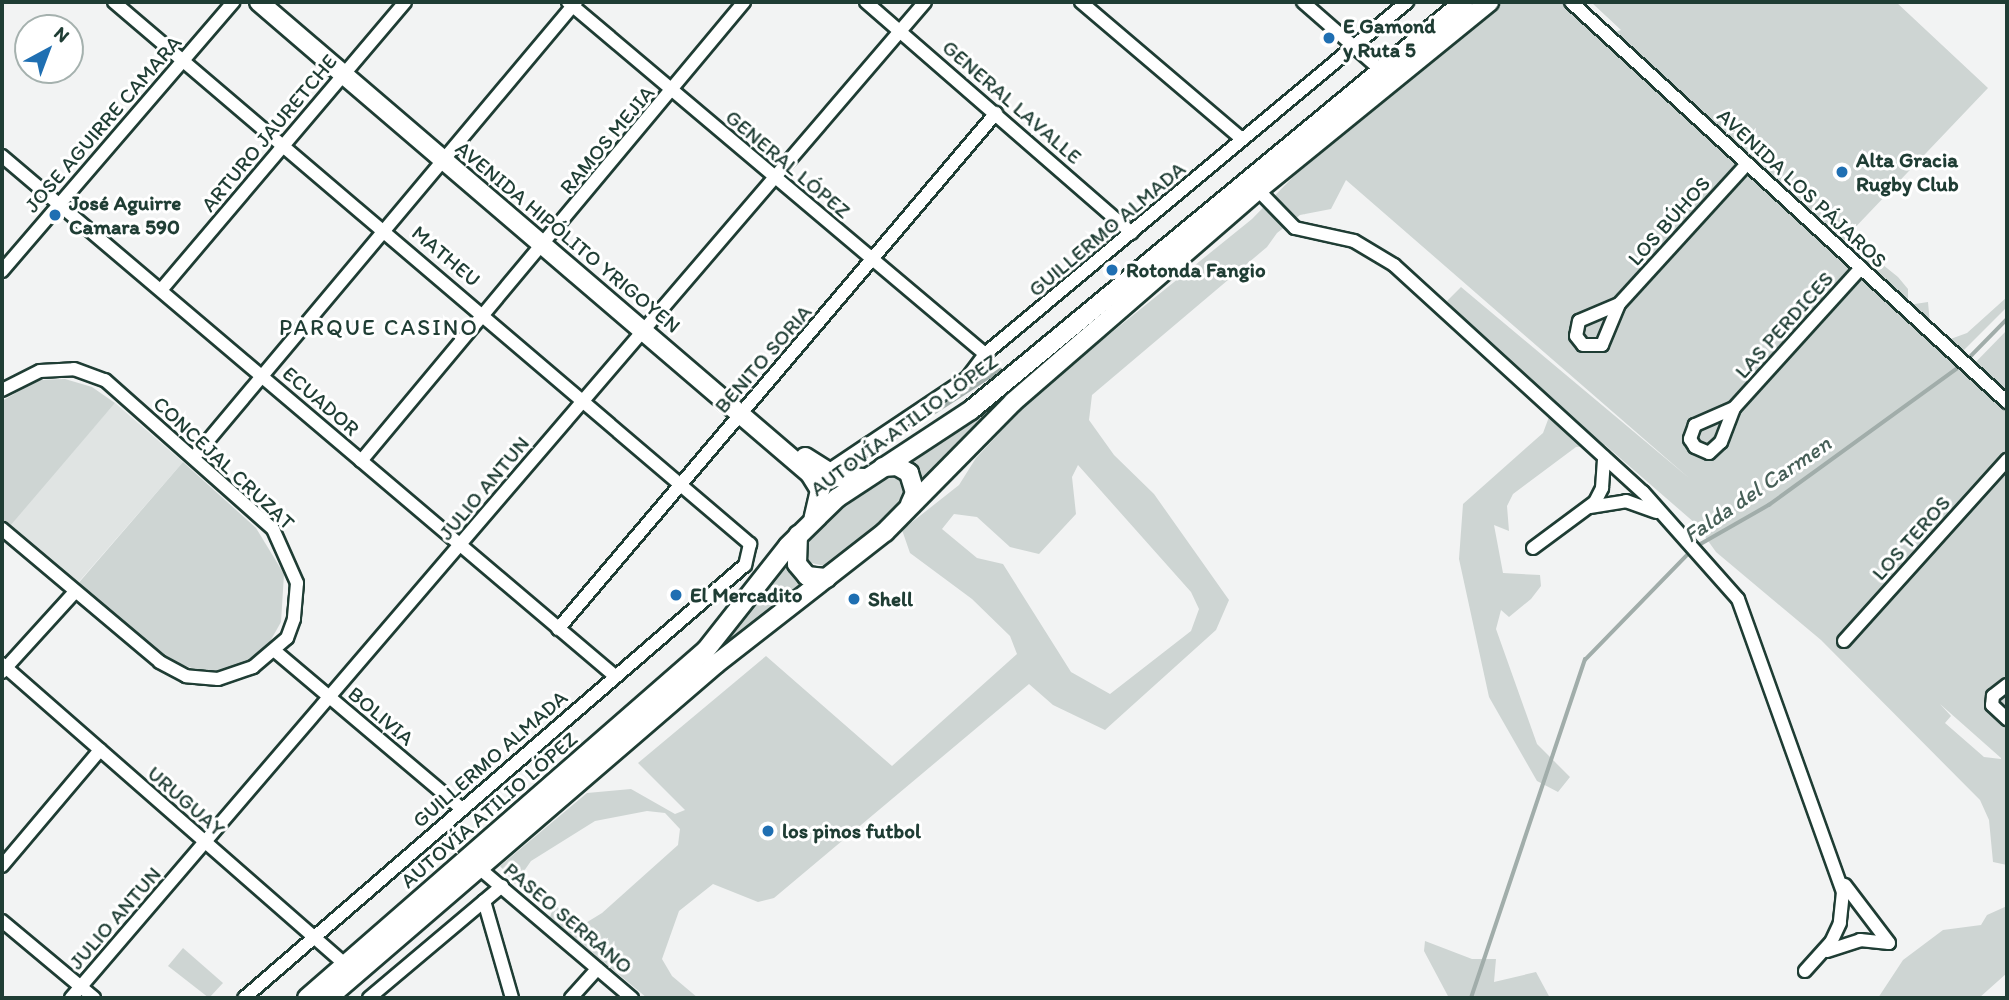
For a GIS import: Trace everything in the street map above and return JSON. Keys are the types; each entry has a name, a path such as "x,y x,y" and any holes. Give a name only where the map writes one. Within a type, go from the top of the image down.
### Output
{"main road":[{"name":"AVENIDA HIPÓLITO YRIGOYEN","path":"259,2 347,71"},
{"name":"AVENIDA HIPÓLITO YRIGOYEN","path":"274,2 445,157 745,411 825,472"},
{"name":"AUTOVÍA ATILIO LÓPEZ","path":"307,998 706,650 813,520 864,478 971,410 1464,2"},
{"name":"AUTOVÍA ATILIO LÓPEZ","path":"328,998 716,664 827,578 909,507 986,426 1258,190 1486,3"},
{"name":"AVENIDA HIPÓLITO YRIGOYEN","path":"745,411 817,482 820,498 813,520"},
{"path":"883,467 897,466 909,472 915,493 909,507"},
{"path":"825,472 864,478"},
{"path":"798,535 796,564 807,576 827,578"}],"street":[{"name":"MATHEU","path":"114,2 484,314 750,544"},
{"name":"JOSE AGUIRRE CAMARA","path":"2,271 233,2"},
{"name":"ARTURO JAURETCHE","path":"161,290 405,2"},
{"name":"RAMOS MEJIA","path":"361,461 673,92 744,2"},
{"name":"GENERAL LAVALLE","path":"866,2 1132,233"},
{"name":"JULIO ANTUN","path":"71,998 925,2"},
{"path":"1081,2 1242,139"},
{"path":"1303,2 1381,70"},
{"name":"GUILLERMO ALMADA","path":"825,472 961,382 985,354 1407,2"},
{"name":"AVENIDA LOS PÁJAROS","path":"1571,2 2007,402"},
{"name":"GENERAL LÓPEZ","path":"572,3 673,92 985,354"},
{"path":"195,456 572,3"},
{"name":"BENITO SORIA","path":"558,629 679,483 745,411 996,113"},
{"name":"ECUADOR","path":"2,156 615,676"},
{"name":"LOS BÚHOS","path":"1619,304 1747,164"},
{"path":"1258,190 1295,228 1354,240 1394,265 1604,457 1663,516 1738,599 1749,620 1841,879 1889,943 1848,942 1816,958"},
{"name":"LAS PERDICES","path":"1734,408 1861,268"},
{"name":"CONCEJAL CRUZAT","path":"2,390 40,371 74,369 105,380 195,456 285,545 298,598 287,638 275,652"},
{"path":"1533,548 1589,508 1602,488 1604,457"},
{"name":"LOS TEROS","path":"1844,641 2007,460"},
{"path":"1589,508 1626,500 1663,516"},
{"path":"2,529 74,593 160,662 187,676 237,674 275,652"},
{"name":"GUILLERMO ALMADA","path":"244,998 745,565 750,544"},
{"path":"3,668 74,593"},
{"name":"BOLIVIA","path":"275,652 462,809"},
{"name":"URUGUAY","path":"3,668 346,965"},
{"path":"2007,685 1993,696 1992,705 2007,719"},
{"path":"2,866 100,751"},
{"name":"PASEO SERRANO","path":"479,868 632,998"},
{"path":"1805,971 1840,923 1841,879"},
{"path":"369,998 502,886"},
{"path":"484,901 512,998"},
{"path":"2,921 94,998"},
{"path":"571,998 597,969"}],"shaded area":[{"path":"1497,2 1563,2 1599,37 1621,30 1591,2 1896,2 1988,88 1847,236 1898,277 1908,289 1908,305 1928,302 1930,324 1945,341 1967,333 2007,297 2007,307 1962,352 1959,364 2007,407 2007,865 1993,862 1989,820 1980,800 1821,640 1716,552 1696,524 1605,445 1576,447 1513,494 1507,506 1509,531 1494,525 1503,573 1540,575 1541,586 1531,599 1509,617 1501,610 1496,629 1537,744 1570,777 1558,792 1537,781 1489,697 1459,559 1463,504 1543,433 1549,417 1447,301 1461,287 1689,478 1346,180 1331,209 1300,215 1277,233 1267,247 1092,395 1089,420 1114,455 1154,494 1229,600 1216,630 1105,730 1053,705 1029,684 774,898 758,902 713,884 679,911 662,959 672,976 698,998 647,998 550,917 554,905 584,924 602,913 678,845 680,829 665,813 647,811 595,821 531,861 515,884 500,866 587,793 631,789 675,814 685,810 638,763 766,656 892,766 1017,654 1010,636 972,599 910,553 902,530 959,485 976,458 1038,392 1252,219 1293,177","holes":["1078,465 1191,592 1199,609 1191,631 1110,694 1071,672 1003,564 977,558 942,529 954,514 977,517 1010,547 1039,554 1076,514 1072,477","1940,704 2001,758 2001,759 1984,757 1945,723 1951,716"]},
{"path":"2007,330 2007,402 1970,368"},
{"path":"65,379 92,387 115,403 10,526 2,518 2,401 38,380"},
{"path":"115,403 183,462 77,584 9,525"},
{"path":"978,410 986,418 922,486 920,472 904,461"},
{"path":"183,462 256,528 284,574 281,622 268,645 248,661 223,670 197,670 173,661 76,586"},
{"path":"888,472 903,475 907,495 890,515 825,566 807,562 805,543 814,533"},
{"path":"788,557 802,588 704,664"},
{"path":"2007,906 2007,973 1979,998 1878,998 1903,960 1943,930 1981,925 1987,915"},
{"path":"1425,941 1472,959 1496,959 1494,982 1536,972 1550,998 1449,998 1424,951"},
{"path":"183,948 223,983 209,998 168,966"}],"waterway":[{"name":"Falda del Carmen","path":"1967,360 2007,319"},
{"path":"982,365 991,377"},
{"name":"Falda del Carmen","path":"1697,546 1769,505 1962,365"},
{"path":"853,465 1000,370"},
{"name":"Falda del Carmen","path":"1471,998 1585,660 1691,551"}],"place":[{"name":"E Gamond y Ruta 5","path":"1329,38"},
{"name":"Alta Gracia Rugby Club","path":"1842,172"},
{"name":"José Aguirre Camara 590","path":"55,215"},
{"name":"Rotonda Fangio","path":"1112,270"},
{"name":"El Mercadito","path":"676,595"},
{"name":"Shell","path":"854,599"},
{"name":"los pinos futbol","path":"768,831"}],"district":[{"name":"PARQUE CASINO","path":"379,327"}]}
